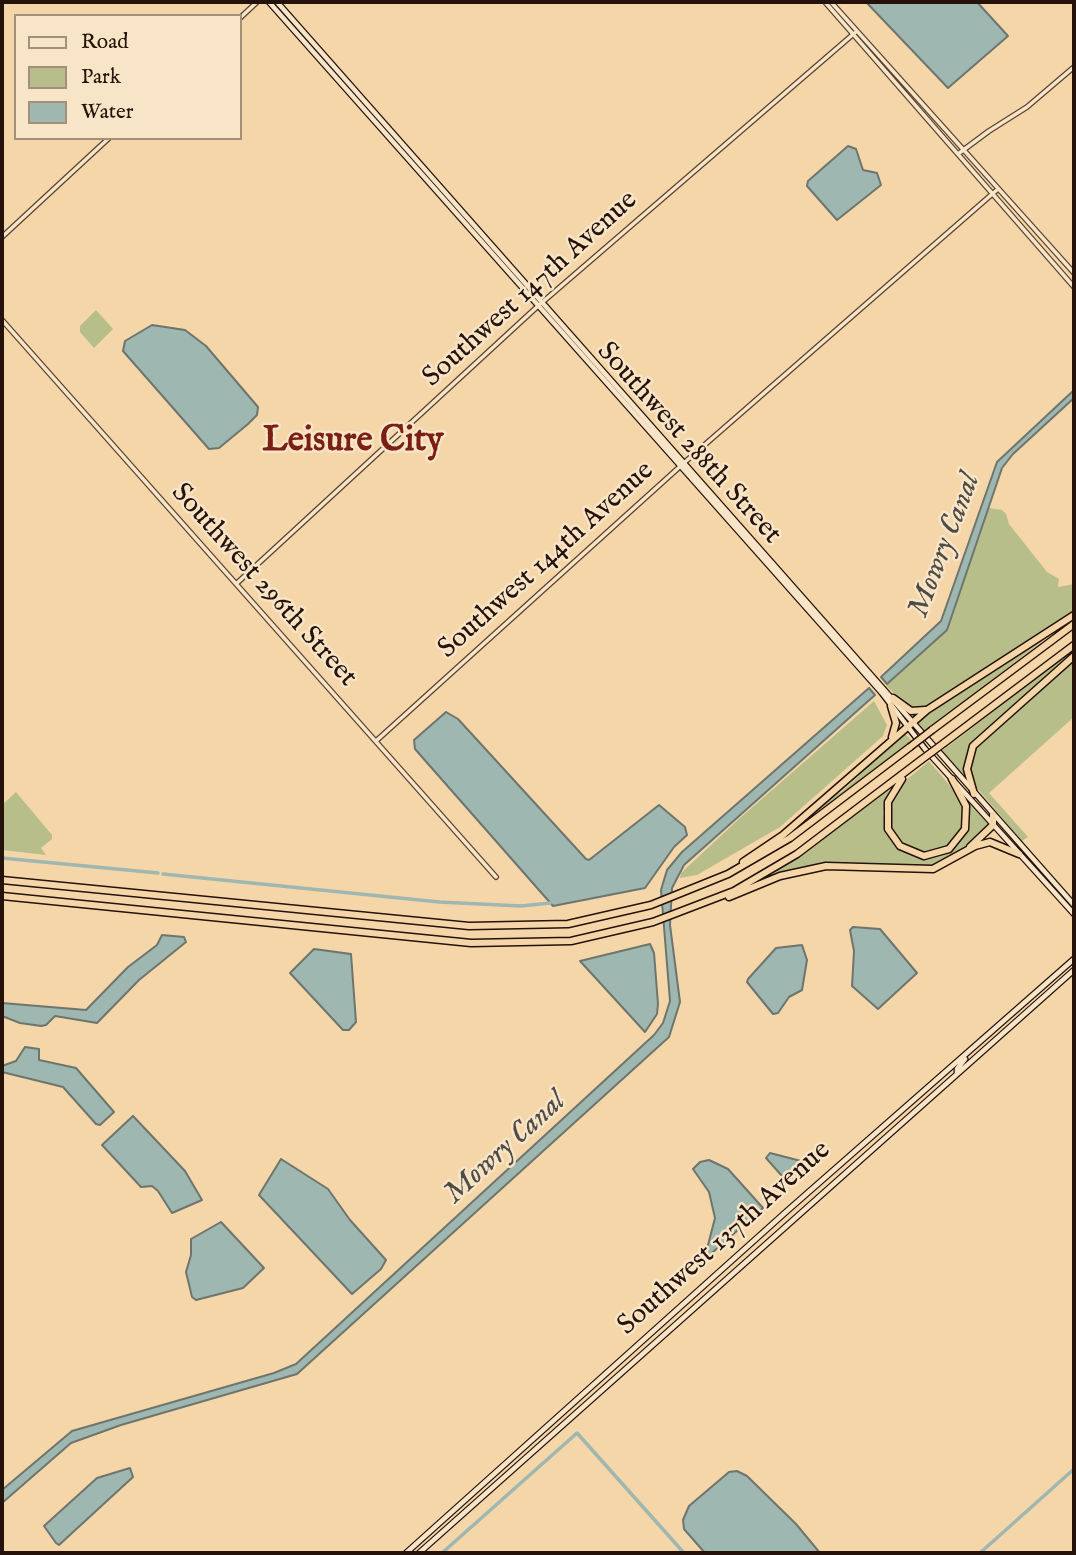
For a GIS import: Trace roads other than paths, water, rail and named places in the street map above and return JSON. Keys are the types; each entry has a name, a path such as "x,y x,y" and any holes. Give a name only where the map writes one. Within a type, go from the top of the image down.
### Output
{"highway":[{"path":"707,884 783,835 927,710 1074,615"},
{"path":"2,880 469,926 568,924 651,905 707,884 789,838 1074,624"},
{"path":"685,912 734,891 797,854 1074,645"},
{"path":"974,794 967,769 973,746 1074,656"},
{"path":"892,702 911,711 927,710"},
{"path":"892,702 896,723 892,738"},
{"path":"912,767 892,791 886,816 895,841 919,855 934,855 949,849 965,829 966,806 952,779"},
{"path":"967,851 993,825 993,815"},
{"path":"2,896 471,943 571,941 674,916 798,871 826,866 919,870 945,865 967,851 990,842 1019,854"}],"main road":[{"name":"Southwest 288th Street","path":"270,2 683,464 892,702 952,779 1074,914"},
{"name":"Southwest 288th Street","path":"277,2 540,304"},
{"name":"Southwest 288th Street","path":"910,726 1074,905"},
{"name":"Southwest 137th Avenue","path":"406,1553 870,1138 1074,960"},
{"name":"Southwest 137th Avenue","path":"419,1553 1074,970"},
{"path":"957,1074 958,1065 987,1039 989,1034"},
{"path":"870,1138 876,1145"},
{"path":"555,1418 561,1425"},
{"path":"485,1481 491,1488"}],"street":[{"path":"242,16 257,2"},
{"path":"825,2 879,55 1074,274"},
{"path":"831,2 874,60 1073,284"},
{"name":"Southwest 147th Avenue","path":"236,584 540,304 855,33"},
{"path":"874,60 879,55"},
{"path":"958,154 1027,107 1074,67"},
{"path":"923,114 928,110"},
{"path":"2,237 107,140"},
{"name":"Southwest 144th Avenue","path":"376,741 683,464 998,188"},
{"path":"1046,255 1053,250"},
{"name":"Southwest 296th Street","path":"2,320 496,877"}],"water":[{"path":"866,2 977,2 1008,36 948,88"},
{"path":"848,146 856,149 863,170 877,173 881,185 837,220 807,186 808,181"},
{"path":"152,325 185,330 206,346 258,407 257,415 219,448 209,449 123,351 125,341"},
{"path":"1074,390 1074,398 1013,454 1002,468 947,630 887,684 881,677 941,621 997,462"},
{"name":"Mowry Canal","path":"869,688 875,695 684,865 672,888 670,925 680,1002 669,1037 297,1374 121,1425 71,1443 2,1503 2,1490 72,1431 274,1373 296,1364 654,1035 663,1023 670,1001 661,890 667,870 682,852"},
{"path":"446,712 458,719 586,859 589,860 659,805 685,827 687,835 674,847 645,888 553,906 415,749 414,740"},
{"path":"853,927 880,929 917,973 878,1009 852,986 854,951 850,930"},
{"path":"162,935 184,937 186,942 139,980 97,1023 55,1016 41,1026 20,1023 2,1016 2,1003 86,1010 128,967 157,945"},
{"path":"650,944 654,953 658,1004 657,1014 645,1032 580,961"},
{"path":"802,945 807,960 802,990 789,997 778,1013 773,1014 747,982 748,979 776,948"},
{"path":"314,949 351,954 356,1022 349,1030 343,1030 290,973"},
{"path":"25,1047 39,1049 39,1060 76,1068 114,1112 100,1125 96,1124 63,1087 2,1072 2,1066 16,1061"},
{"path":"133,1116 185,1171 202,1200 172,1213 158,1191 152,1186 141,1187 102,1145"},
{"path":"770,1153 801,1161 807,1167 807,1172 790,1185 766,1158"},
{"path":"281,1159 328,1189 350,1220 386,1260 381,1269 352,1294 259,1195"},
{"path":"709,1160 728,1169 763,1208 696,1267 694,1258 708,1245 715,1218 709,1192 693,1169 700,1162"},
{"path":"221,1222 264,1268 243,1288 196,1300 192,1297 186,1272 191,1255 191,1239"},
{"path":"130,1468 133,1477 59,1545 56,1543 44,1526 97,1478"},
{"path":"737,1471 747,1476 796,1524 820,1553 705,1553 684,1529 683,1520 689,1506 729,1472"}],"waterway":[{"path":"2,858 158,873"},
{"path":"163,874 439,902 521,906 550,903"},
{"path":"442,1553 577,1433 684,1553"},
{"path":"980,1553 1074,1469"}],"district":[{"name":"Leisure City","path":"353,443"}]}
